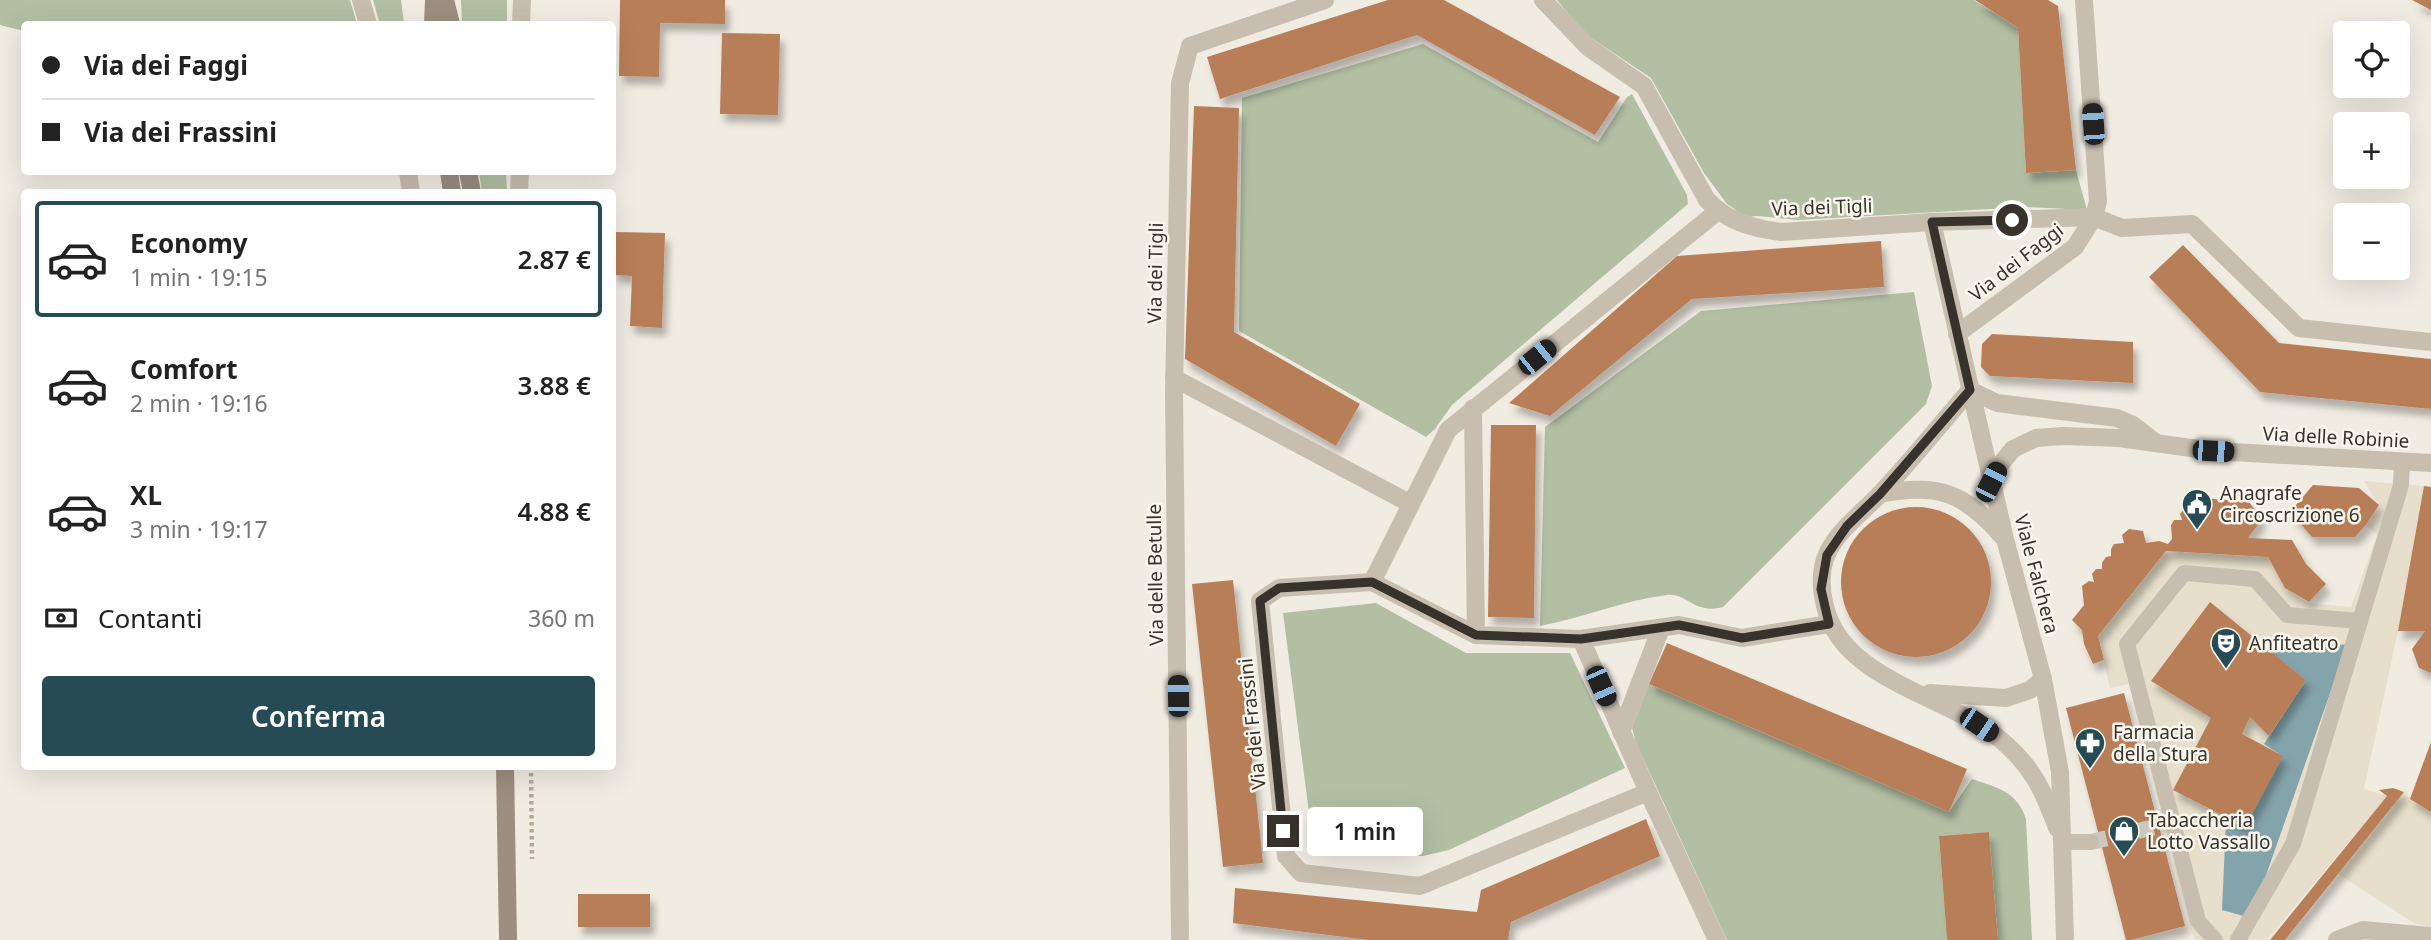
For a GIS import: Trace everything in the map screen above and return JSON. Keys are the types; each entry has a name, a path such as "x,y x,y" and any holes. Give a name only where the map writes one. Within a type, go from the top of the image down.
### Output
{"main road":[{"path":"433,0 433,21"},
{"path":"445,0 450,21"},
{"path":"505,770 508,940"}],"street":[{"path":"361,0 367,21"},
{"path":"522,0 522,21"},
{"name":"Via dei Tigli","path":"1174,378 1180,83 1190,46 1325,0"},
{"name":"Via dei Tigli","path":"1543,0 1588,47 1644,86 1707,201 1738,223 1781,232 1932,222"},
{"name":"Via dei Faggi","path":"1957,334 2075,247 2094,216 2098,201 2084,0"},
{"path":"1718,211 1448,430 1372,582 1476,635 1581,639 1679,625 1742,638 1829,624"},
{"path":"2094,216 2122,228 2192,224 2299,328 2431,342"},
{"name":"Via dei Faggi","path":"1932,222 2094,216"},
{"name":"Viale Falchera","path":"1932,222 2005,540 2043,678 2060,772 2065,940"},
{"path":"1174,378 1410,504"},
{"name":"Via delle Betulle","path":"1174,378 1180,940"},
{"path":"1970,390 1880,494 1847,526 1827,555 1821,589 1829,624 1847,650 1877,671 1972,720 1996,736 2026,765 2042,787 2063,842 2091,842"},
{"name":"Via delle Robinie","path":"1970,390 2002,404 2117,418 2133,425 2155,442"},
{"path":"1473,408 1476,635"},
{"name":"Via delle Robinie","path":"1991,482 1999,466 2013,449 2036,438 2088,436 2213,451 2431,463"},
{"path":"2238,940 2293,844 2401,485 2402,462"},
{"path":"1880,494 1929,489 1963,500 1982,512 2005,540"},
{"path":"2215,940 2198,921 2127,644 2184,573 2255,579 2287,615 2360,621"},
{"name":"Via dei Frassini","path":"1372,582 1279,588 1260,601 1286,856 1301,873 1420,886 1648,792"},
{"path":"1621,732 1661,628"},
{"path":"1581,639 1717,940"},
{"path":"1920,692 2006,698 2030,690 2043,678"},
{"path":"2337,940 2363,930 2431,936"}],"path":[{"path":"531,770 532,859"}],"green space":[{"path":"0,0 350,0 356,21 21,21 21,30 0,25"},
{"path":"373,0 401,0 404,21 379,21"},
{"path":"461,0 507,0 507,21 462,21"},
{"path":"1557,0 1974,0 2018,28 2026,173 2076,170 2087,210 2025,207 1798,220 1757,216 1739,218 1736,210 1727,204 1704,173 1651,78 1585,34"},
{"path":"1423,44 1598,142 1627,97 1632,94 1687,195 1688,204 1452,405 1426,437 1239,331 1242,98"},
{"path":"479,175 506,175 507,189 482,189"},
{"path":"1914,292 1932,386 1926,404 1723,607 1705,608 1681,597 1667,595 1540,626 1545,427 1701,311"},
{"path":"1376,603 1466,653 1570,653 1625,768 1449,850 1423,856 1395,855 1313,843 1283,613"},
{"path":"1649,684 1949,812 1972,779 2012,796 2026,819 2032,940 1998,940 1989,832 1939,836 1947,940 1727,940 1636,743 1632,728"}],"shaded area":[{"path":"2364,481 2424,486 2398,631 2364,789 2387,796 2267,940 2196,940 2190,928 2129,684 2110,688 2098,636 2166,551 2268,557 2285,588 2308,603 2351,607 2377,535 2366,525 2379,505"},
{"path":"2404,792 2431,812 2431,927 2414,923 2338,874"}],"water":[{"path":"2282,641 2347,645 2251,918 2222,910 2226,821 2245,827 2282,756 2264,744 2306,680 2272,653"}],"building":[{"path":"620,0 725,0 725,24 660,23 659,77 619,76"},
{"path":"1388,0 1444,0 1620,97 1595,135 1417,35 1220,99 1207,57"},
{"path":"1975,0 2048,0 2058,6 2076,170 2026,173 2018,28"},
{"path":"2412,0 2431,0 2431,10"},
{"path":"722,33 780,34 778,115 720,114"},
{"path":"1194,106 1239,108 1234,332 1360,404 1336,446 1185,359"},
{"path":"616,232 665,233 662,328 630,326 632,276 616,275"},
{"path":"1881,241 1884,287 1692,299 1550,416 1509,403 1677,256"},
{"path":"2183,245 2279,343 2431,359 2431,409 2260,392 2149,277"},
{"path":"1992,334 2133,342 2133,383 1990,376 1981,367 1982,344"},
{"path":"1491,425 1536,425 1534,618 1488,617"},
{"path":"2313,485 2359,488 2379,505 2355,537 2312,537 2290,512"},
{"path":"2424,486 2431,487 2431,673 2419,668 2412,649 2425,631 2398,631"},
{"path":"2193,497 2249,502 2262,519 2248,538 2292,540 2306,564 2326,584 2309,602 2285,588 2268,557 2166,551 2098,636 2104,660 2093,664 2084,644 2082,630 2072,620 2084,605 2082,586 2089,581 2094,582 2092,574 2096,569 2102,569 2102,563 2106,557 2111,556 2114,544 2124,543 2122,535 2129,529 2143,531 2146,543 2159,541 2168,544 2172,539 2171,525 2174,520 2182,520 2180,514"},
{"path":"1916,507 1945,512 1969,529 1986,553 1991,582 1986,611 1969,635 1945,652 1916,657 1887,652 1863,635 1846,611 1841,582 1846,553 1863,529 1887,512"},
{"path":"1233,580 1263,863 1223,867 1192,584"},
{"name":"Anfiteatro","path":"2210,602 2306,680 2269,736 2250,717 2242,734 2283,756 2245,827 2173,790 2211,718 2151,681"},
{"path":"1667,643 1967,769 1949,812 1649,684"},
{"path":"2124,693 2185,926 2131,940 2126,940 2066,708"},
{"path":"2431,742 2431,812 2410,799"},
{"path":"2393,788 2404,792 2285,940 2270,940 2387,796 2379,790"},
{"path":"1646,819 1660,856 1511,922 1508,940 1368,940 1233,923 1235,888 1477,912 1481,890"},
{"path":"1989,832 1998,940 1947,940 1939,836"},
{"path":"578,894 650,894 650,927 578,927"}],"tunnel":[{"path":"2091,842 2172,823"}],"place":[{"name":"Anagrafe Circoscrizione 6","path":"2197,531"},
{"name":"Anfiteatro","path":"2226,670"},
{"name":"Farmacia della Stura","path":"2090,770"},
{"name":"Tabaccheria Lotto Vassallo","path":"2124,858"}],"route":[{"path":"1283,831 1260,601 1279,588 1372,582 1476,635 1581,639 1679,625 1742,638 1829,624 1821,589 1827,555 1847,526 1880,494 1970,390 1932,222 2012,220"}]}
